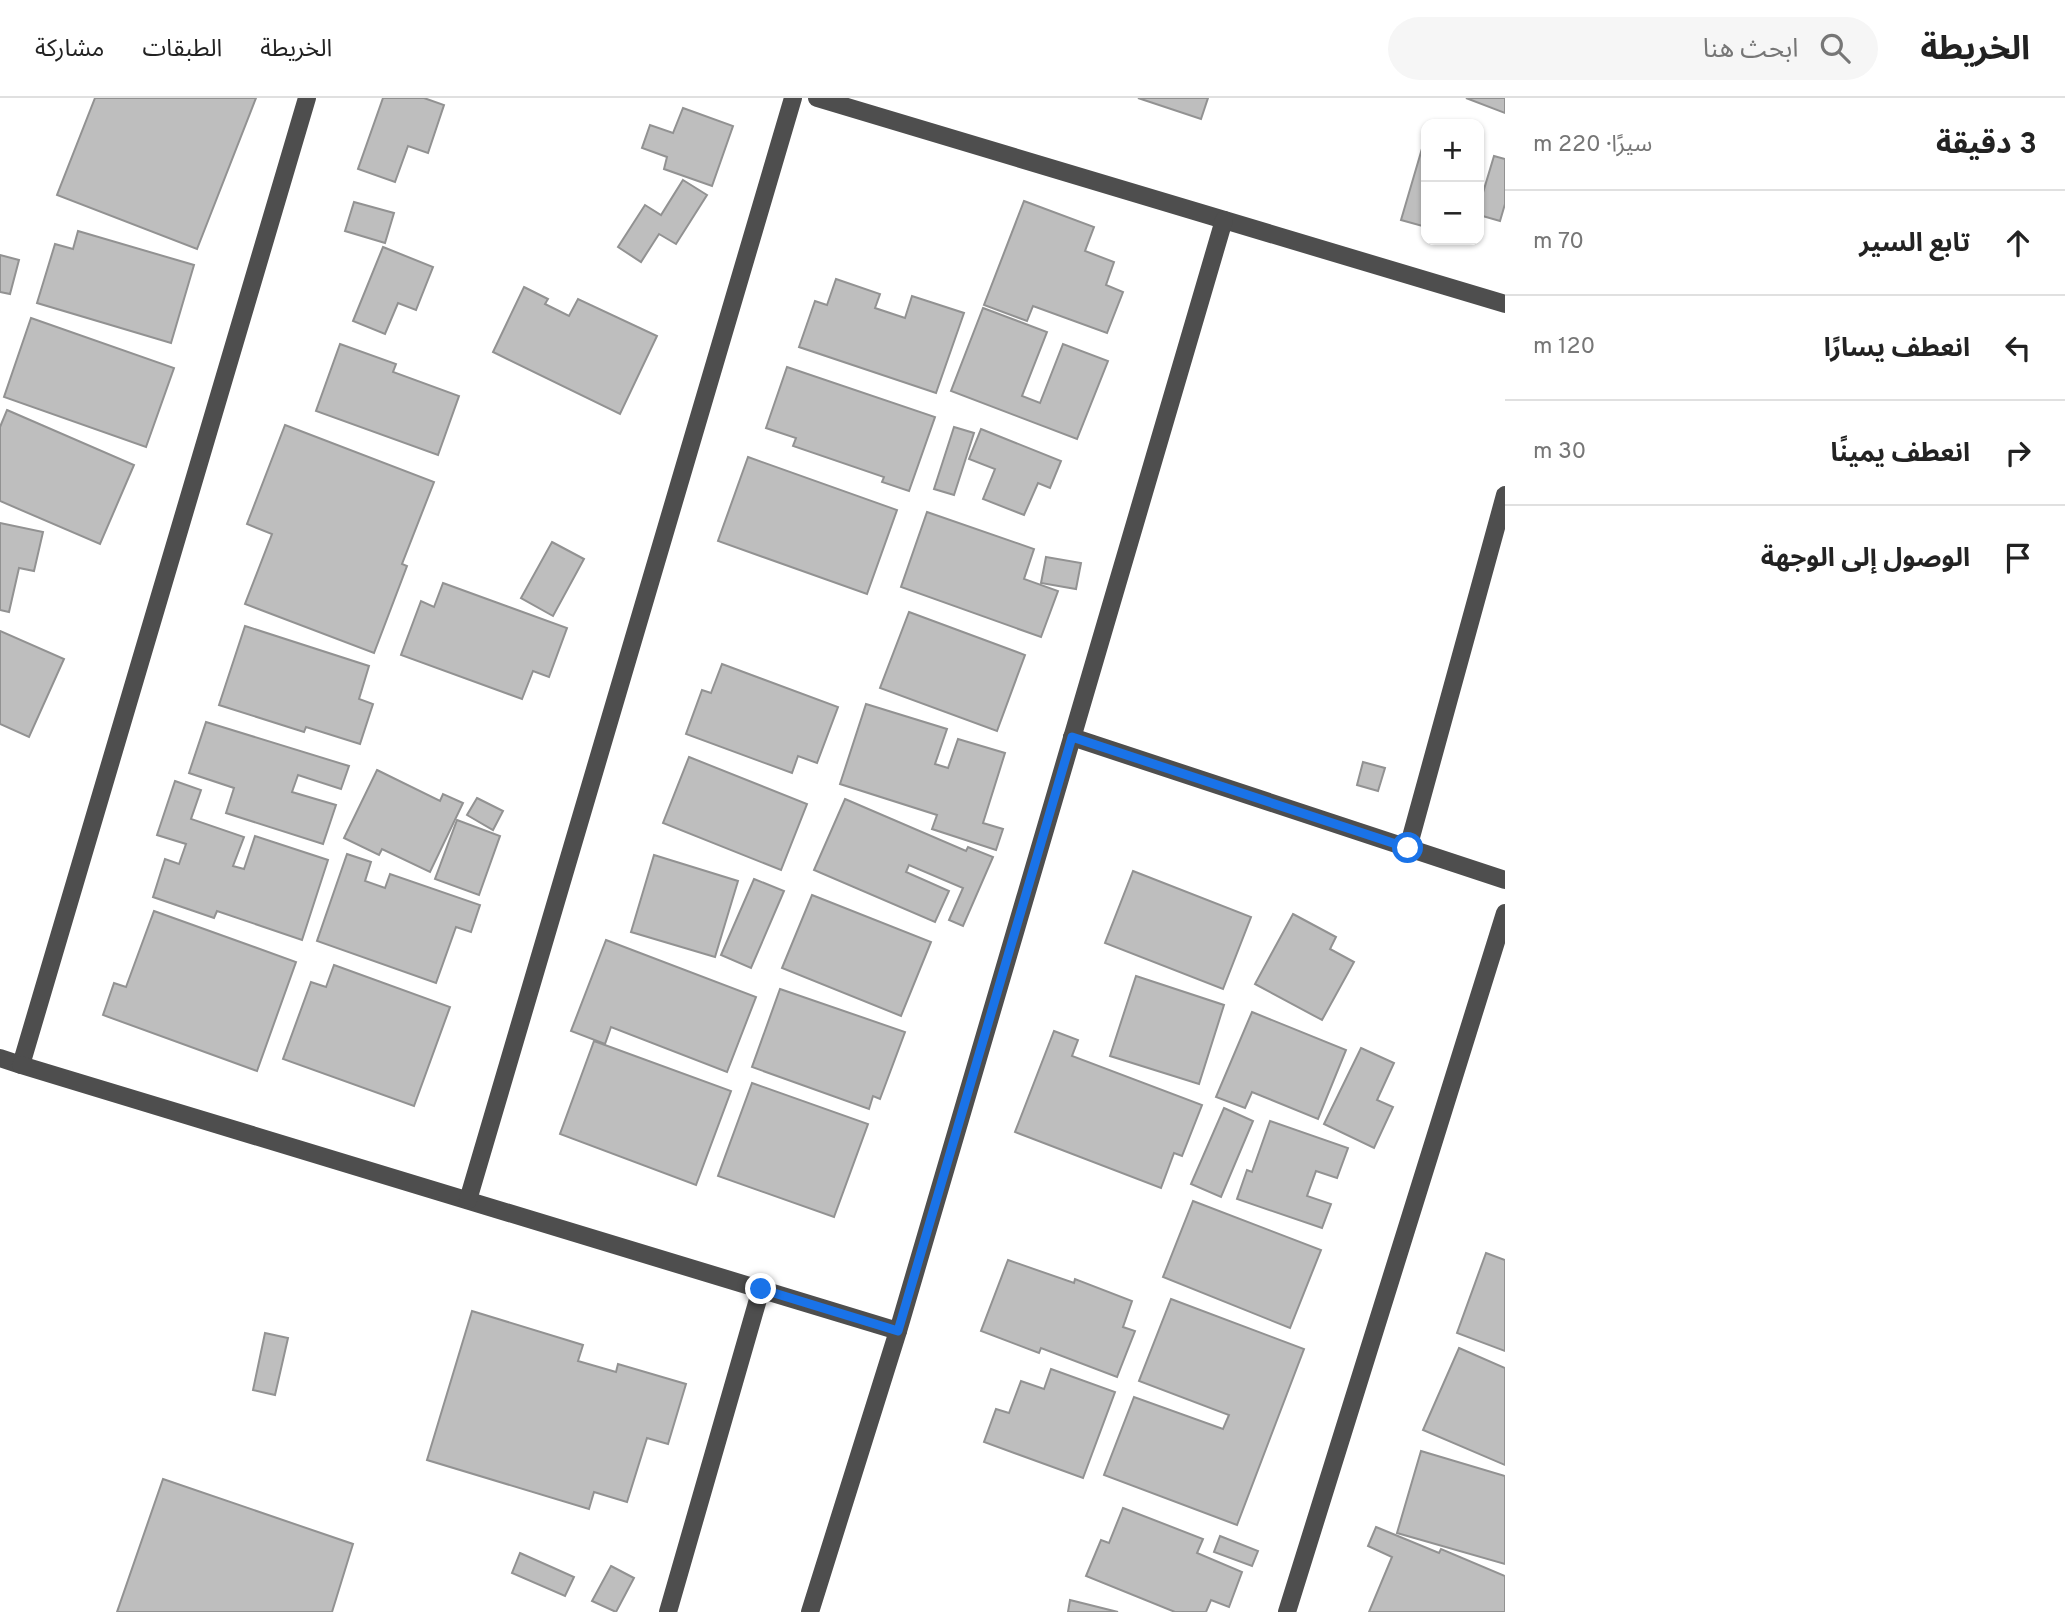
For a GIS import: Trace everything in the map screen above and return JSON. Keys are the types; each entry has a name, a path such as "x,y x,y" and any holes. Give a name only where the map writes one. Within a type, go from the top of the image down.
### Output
{"street":[{"path":"21,1065 307,98"},
{"path":"468,1200 793,98"},
{"path":"817,98 1505,304"},
{"path":"810,1612 898,1331 1224,220"},
{"path":"1408,848 1505,495"},
{"path":"1072,737 1505,880"},
{"path":"1287,1612 1505,913"},
{"path":"0,1058 898,1331"},
{"path":"668,1612 761,1289"}],"building":[{"path":"95,98 256,98 197,249 57,195"},
{"path":"383,98 424,98 444,105 428,153 408,146 395,182 358,169"},
{"path":"1138,98 1208,98 1201,119"},
{"path":"1466,98 1505,98 1505,113"},
{"path":"683,108 733,126 712,186 664,169 667,157 642,148 650,125 673,133"},
{"path":"1421,152 1421,226 1401,220"},
{"path":"1494,156 1505,159 1505,204 1500,221 1484,216 1484,189"},
{"path":"683,180 707,195 676,244 659,234 641,262 618,247 645,205 661,215"},
{"path":"1024,201 1094,227 1085,251 1114,262 1106,285 1123,292 1107,333 1033,306 1027,321 984,305"},
{"path":"354,202 394,213 385,243 345,231"},
{"path":"78,231 194,265 171,343 37,303 55,244 73,249"},
{"path":"383,247 433,267 416,310 398,303 385,334 353,321"},
{"path":"0,255 19,260 10,294 0,292"},
{"path":"836,279 880,294 875,308 905,318 912,296 964,313 936,393 799,347 815,301 827,305"},
{"path":"524,287 548,299 545,304 569,316 578,299 657,336 620,414 493,352"},
{"path":"983,308 1047,332 1022,396 1040,403 1063,344 1108,361 1077,439 951,391"},
{"path":"31,318 174,368 146,447 4,397"},
{"path":"340,344 396,364 393,372 459,396 438,455 316,411"},
{"path":"787,367 935,417 909,491 882,482 884,477 793,446 796,438 766,428"},
{"path":"7,410 134,465 100,544 0,501 0,427"},
{"path":"285,425 434,482 402,564 407,566 374,653 245,604 272,534 247,524"},
{"path":"954,427 974,433 954,495 934,489"},
{"path":"981,429 1061,461 1050,488 1038,483 1024,515 983,499 995,469 969,459"},
{"path":"748,457 897,510 867,594 718,541"},
{"path":"927,512 1034,549 1024,579 1058,591 1041,637 901,587"},
{"path":"0,523 43,532 34,571 19,568 9,612 0,610"},
{"path":"552,542 584,559 553,616 521,598"},
{"path":"1046,557 1081,563 1076,589 1041,583"},
{"path":"443,583 567,628 549,677 533,671 522,699 401,655 421,601 434,607"},
{"path":"909,612 1025,655 997,731 880,688"},
{"path":"245,626 369,666 359,699 373,704 360,744 306,727 304,732 219,705"},
{"path":"0,631 64,659 29,737 0,724"},
{"path":"722,664 838,707 817,763 798,756 792,773 686,734 702,690 711,693"},
{"path":"866,704 947,729 935,764 948,768 958,739 1005,753 983,823 1003,829 996,850 932,829 937,815 840,784"},
{"path":"206,722 349,766 341,789 298,775 292,792 336,805 323,844 226,813 234,788 189,773"},
{"path":"689,757 807,804 781,870 663,823"},
{"path":"1363,762 1385,768 1378,791 1357,785"},
{"path":"377,770 440,801 443,794 463,803 430,872 382,849 379,855 344,838"},
{"path":"175,781 201,790 191,819 244,837 233,866 244,869 255,836 328,860 302,940 217,911 214,918 153,897 165,859 179,864 186,844 157,835"},
{"path":"477,798 503,811 493,830 467,815"},
{"path":"845,799 966,851 968,847 993,857 963,926 949,920 963,888 909,865 906,872 949,891 935,922 814,870"},
{"path":"457,820 500,836 479,895 435,879"},
{"path":"347,854 371,862 365,881 385,888 390,874 480,905 471,932 456,927 436,983 317,941"},
{"path":"654,855 738,881 715,957 631,932"},
{"path":"1133,871 1251,917 1223,989 1105,943"},
{"path":"754,879 784,891 751,968 721,955"},
{"path":"812,895 931,942 901,1016 782,968"},
{"path":"154,911 296,962 257,1071 103,1015 114,983 126,987"},
{"path":"1293,914 1336,937 1330,949 1354,962 1322,1020 1255,984"},
{"path":"606,940 756,997 727,1072 611,1027 605,1044 571,1031"},
{"path":"334,965 450,1007 414,1106 283,1059 311,982 326,987"},
{"path":"1136,976 1224,1005 1199,1084 1110,1056"},
{"path":"780,989 905,1032 880,1099 873,1096 869,1109 752,1067"},
{"path":"1252,1012 1346,1050 1318,1119 1252,1092 1245,1108 1216,1097"},
{"path":"1054,1031 1078,1040 1072,1056 1202,1105 1182,1156 1174,1153 1161,1188 1015,1132"},
{"path":"594,1041 731,1091 696,1185 560,1134"},
{"path":"1361,1048 1394,1063 1377,1100 1393,1107 1374,1148 1324,1124"},
{"path":"752,1083 868,1124 834,1217 718,1176"},
{"path":"1224,1108 1253,1121 1221,1197 1191,1184"},
{"path":"1270,1121 1348,1148 1337,1178 1316,1171 1307,1196 1331,1204 1322,1228 1237,1199 1247,1170 1252,1172"},
{"path":"1193,1201 1321,1250 1290,1328 1163,1277"},
{"path":"1486,1253 1505,1260 1505,1351 1457,1333"},
{"path":"1008,1260 1074,1283 1075,1279 1132,1301 1123,1327 1135,1331 1117,1377 1041,1348 1039,1353 981,1331"},
{"path":"1171,1299 1304,1349 1237,1525 1104,1475 1134,1397 1223,1429 1229,1415 1139,1381"},
{"path":"472,1311 583,1345 578,1361 616,1372 618,1364 686,1384 668,1444 647,1438 627,1502 594,1492 589,1509 427,1460"},
{"path":"265,1333 288,1338 275,1395 253,1390"},
{"path":"1459,1348 1505,1368 1505,1465 1423,1430"},
{"path":"1051,1369 1115,1392 1083,1478 984,1442 996,1409 1009,1413 1021,1381 1044,1389"},
{"path":"1421,1451 1505,1476 1505,1564 1397,1533"},
{"path":"163,1479 353,1544 332,1612 117,1612"},
{"path":"1123,1508 1203,1539 1197,1553 1242,1572 1229,1607 1211,1600 1206,1612 1175,1612 1086,1576 1101,1540 1109,1543"},
{"path":"1376,1527 1439,1553 1441,1549 1505,1576 1505,1612 1369,1612 1392,1557 1368,1546"},
{"path":"1220,1536 1258,1551 1252,1566 1214,1552"},
{"path":"520,1553 574,1577 565,1596 512,1573"},
{"path":"611,1566 634,1578 616,1612 592,1601"},
{"path":"1070,1600 1118,1612 1068,1612"}],"route":[{"path":"761,1289 898,1331 1072,737 1408,848"}]}
